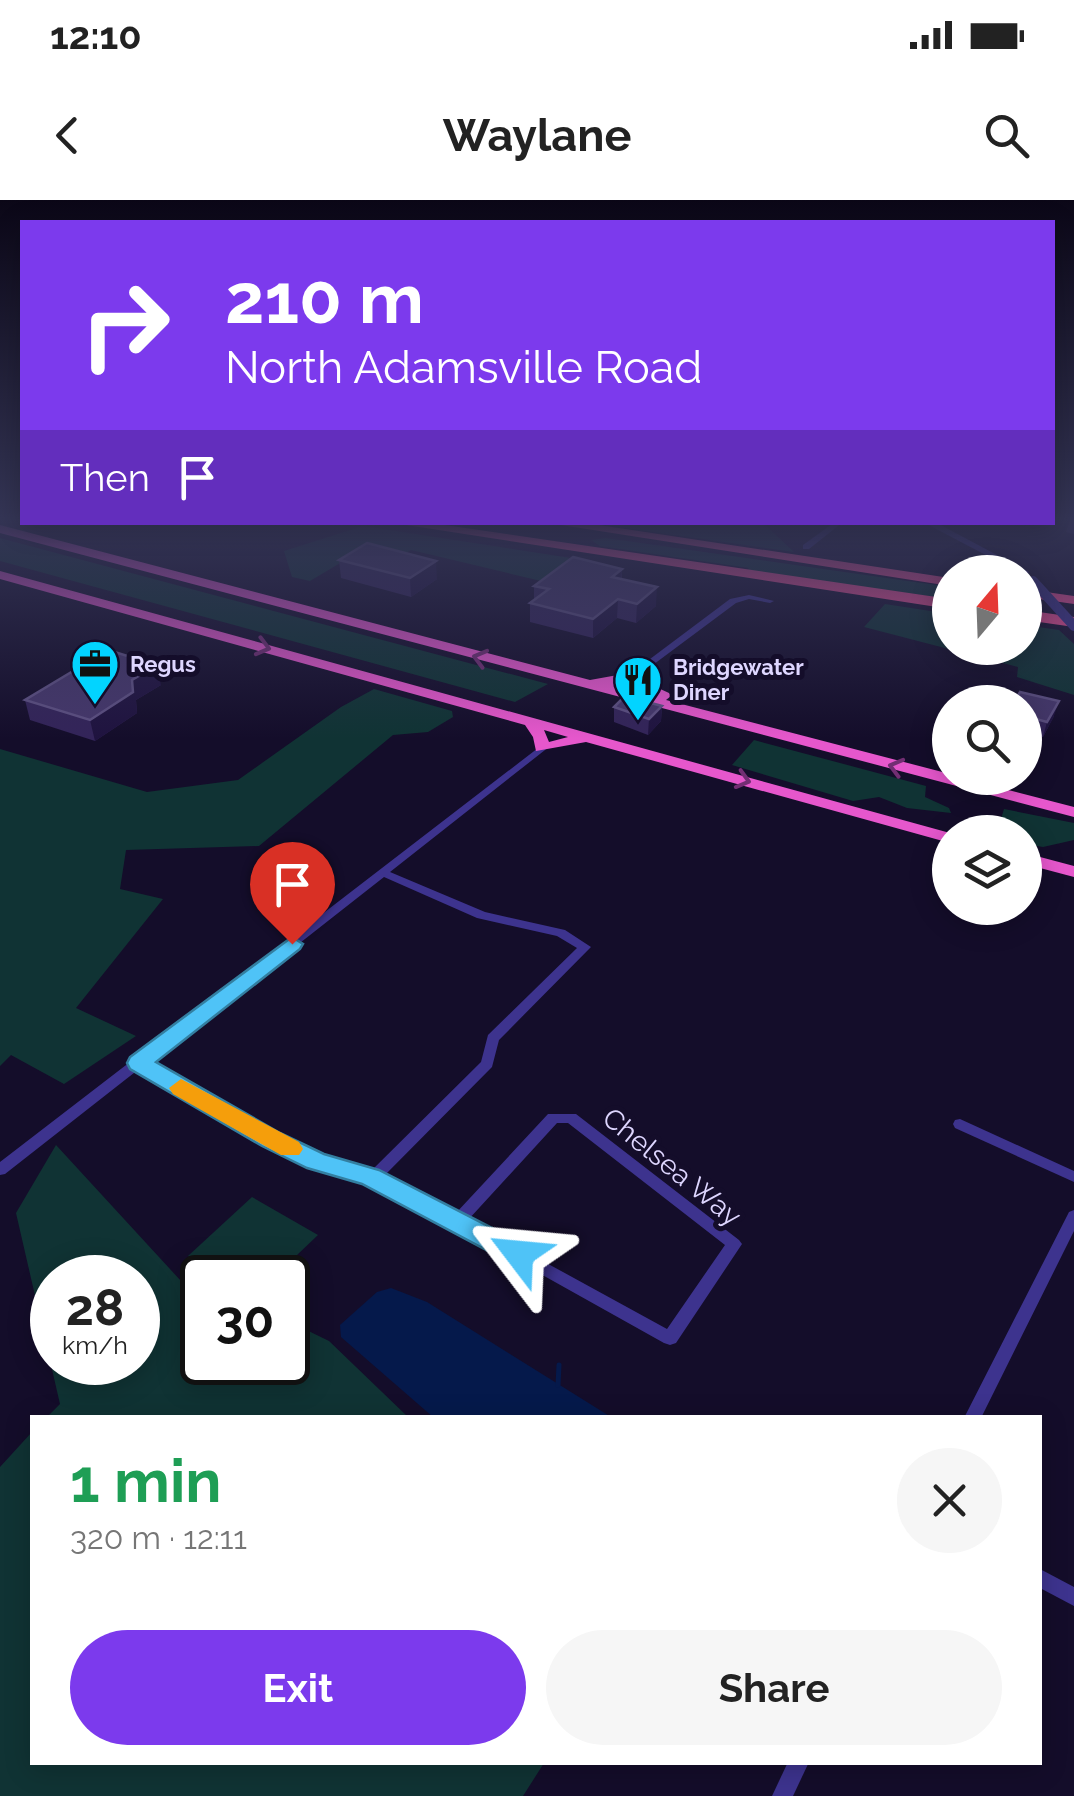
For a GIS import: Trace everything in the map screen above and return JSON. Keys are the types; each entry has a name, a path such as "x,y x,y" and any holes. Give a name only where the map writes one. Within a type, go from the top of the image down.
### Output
{"highway":[{"path":"56,590 932,833"},
{"path":"233,590 1074,812"},
{"path":"858,590 932,601"},
{"path":"1042,618 1074,624"},
{"path":"529,670 598,683 636,674 638,684 649,690 780,737"},
{"path":"530,721 541,737 542,748 560,741 592,738"},
{"path":"1042,863 1074,872"}],"street":[{"path":"1042,594 1074,624"},
{"path":"636,674 733,601 770,601"},
{"path":"0,1170 542,748"},
{"path":"373,1178 486,1064 493,1038 586,946 561,933 481,916 384,872"},
{"name":"Chelsea Way","path":"139,1063 271,1140 316,1161 373,1178 670,1338 734,1244 572,1118 552,1118 458,1221"},
{"path":"960,1124 1074,1178"},
{"path":"974,1415 1074,1216"},
{"path":"1042,1579 1074,1597"},
{"path":"782,1796 797,1765"}],"green space":[{"path":"108,590 197,590 548,684 515,702"},
{"path":"888,590 932,590 932,597"},
{"path":"885,604 932,611 932,645 864,627"},
{"path":"1042,628 1059,630 1074,644 1074,695 1017,677 1018,667 1010,665 1042,665"},
{"path":"374,689 452,711 453,717 428,732 393,735 259,846 126,850 120,889 163,899 76,1008 136,1036 64,1084 11,1055 0,1066 0,749 147,792 238,780 341,707"},
{"path":"754,740 926,786 925,797 949,808 951,813 907,808 879,797 853,801 732,765"},
{"path":"1004,809 1034,815 1002,815"},
{"path":"1042,817 1074,823 1074,840 1043,847"},
{"path":"56,1145 157,1255 30,1255 30,1274 16,1213"},
{"path":"252,1197 318,1235 297,1255 189,1255"},
{"path":"160,1258 180,1280 180,1385 310,1385 310,1332 329,1341 406,1415 49,1415 60,1404 56,1385 160,1385"},
{"path":"30,1434 30,1765 543,1765 523,1796 0,1796 0,1467"}],"water":[{"path":"391,1288 427,1302 608,1415 431,1415 341,1337 340,1325 377,1292"}],"building":[{"path":"547,590 653,590 637,604 618,599 593,619 530,603"},
{"path":"108,650 157,665 132,680 133,692 90,720 25,700"},
{"path":"625,696 662,706 649,719 614,707"},
{"path":"1042,697 1059,701 1047,722 1042,721"}],"waterway":[{"path":"558,1385 559,1365"}],"slow traffic":[{"path":"181,1088 290,1149"}],"place":[{"name":"Regus","path":"95,706"},
{"name":"Bridgewater Diner","path":"638,722"}],"route":[{"path":"292,944 139,1063 271,1140 316,1161 370,1177 519,1254"}]}
